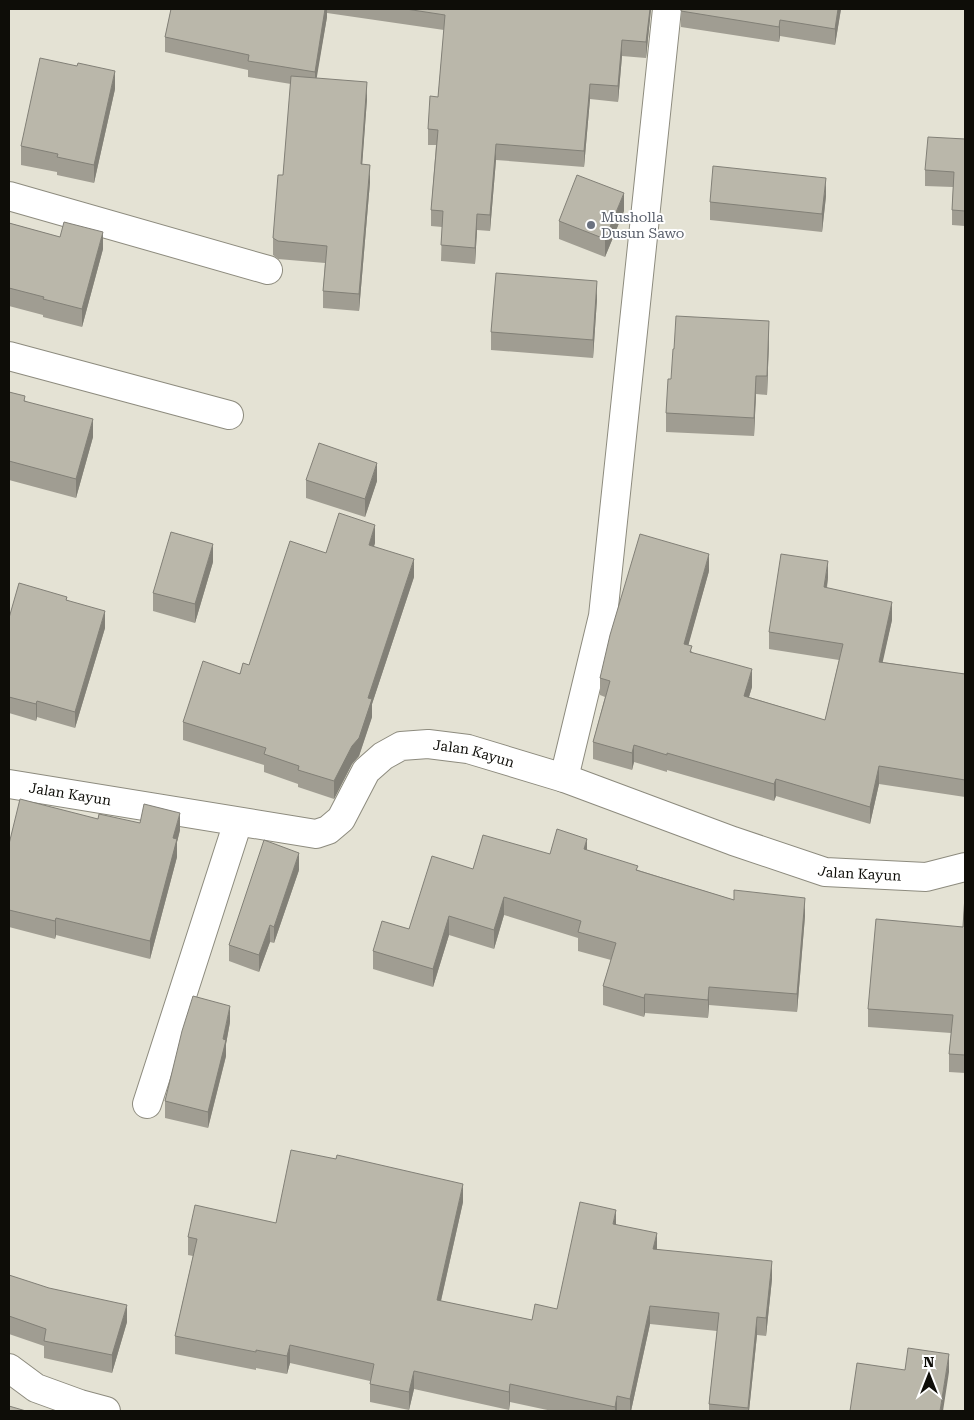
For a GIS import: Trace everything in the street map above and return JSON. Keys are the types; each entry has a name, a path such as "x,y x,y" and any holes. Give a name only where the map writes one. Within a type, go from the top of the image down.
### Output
{"street":[{"path":"564,778 603,616 667,9"},
{"path":"9,196 268,270"},
{"path":"9,356 228,415"},
{"name":"Jalan Kayun","path":"9,784 316,834 328,830 341,818 366,771 383,756 401,746 428,744 468,749 564,778 733,841 825,872 926,877 965,867"},
{"path":"147,1104 238,822"},
{"path":"9,1368 36,1388 105,1411"}],"building":[{"path":"171,9 325,9 315,72 248,61 249,55 165,37"},
{"path":"406,9 650,9 646,42 622,40 618,86 590,84 584,151 496,144 490,215 477,214 475,248 441,245 443,211 431,210 438,130 428,129 430,96 438,97 445,15"},
{"path":"681,9 838,9 835,29 780,20 779,27 681,11"},
{"path":"40,58 77,66 78,63 115,71 94,165 57,157 58,154 21,146"},
{"path":"291,76 367,82 361,164 370,165 359,294 323,291 327,246 278,241 273,238 278,175 283,175"},
{"path":"928,137 965,139 965,211 952,210 954,172 925,170"},
{"path":"713,166 826,178 822,214 710,202"},
{"path":"577,175 624,193 605,239 559,221"},
{"path":"64,222 103,232 82,309 9,288 9,223 60,237"},
{"path":"496,273 597,281 593,340 491,332"},
{"path":"676,316 769,321 767,376 756,376 754,418 666,413"},
{"path":"9,392 25,396 24,401 93,419 76,479 9,461"},
{"path":"319,443 377,463 365,499 306,480"},
{"path":"339,513 375,525 369,545 414,559 368,698 372,699 359,738 352,746 334,781 298,770 299,766 264,754 266,748 183,722 203,661 240,674 243,663 249,665 290,541 326,553"},
{"path":"171,532 213,544 195,604 153,593"},
{"path":"640,534 709,554 684,644 692,646 690,652 752,669 744,696 825,720 843,644 769,632 781,554 828,561 824,587 892,602 879,662 965,674 965,780 879,766 870,807 776,779 774,784 634,745 632,753 593,742 610,681 600,678 610,635"},
{"path":"19,583 67,597 66,600 105,611 75,712 37,701 36,704 9,697 9,618"},
{"path":"20,799 98,819 99,814 140,823 144,804 180,813 173,838 177,839 150,941 56,918 55,921 9,910 9,844"},
{"path":"557,829 587,839 584,849 638,866 636,870 734,900 734,890 805,898 797,994 709,987 708,1000 645,994 644,998 603,986 616,943 578,932 581,921 504,897 494,930 449,916 433,969 373,951 382,921 409,929 432,856 473,869 483,835 550,854"},
{"path":"264,840 299,853 274,927 270,925 259,955 229,945"},
{"path":"965,895 965,1055 949,1054 953,1015 868,1009 876,919 963,927"},
{"path":"193,996 230,1006 223,1039 226,1040 208,1112 165,1101 182,1031"},
{"path":"291,1150 336,1159 337,1155 463,1184 437,1300 532,1320 535,1304 557,1309 580,1202 616,1210 613,1224 657,1233 653,1249 772,1261 766,1318 757,1317 748,1408 709,1404 719,1313 650,1306 630,1399 617,1396 615,1407 510,1384 509,1392 414,1371 409,1392 370,1384 374,1364 290,1345 287,1356 256,1350 256,1352 175,1336 197,1239 188,1237 195,1205 276,1223"},
{"path":"9,1275 49,1288 127,1305 112,1355 44,1341 46,1329 9,1316"},
{"path":"908,1348 949,1354 940,1411 850,1411 857,1363 905,1370"},
{"path":"9,1406 26,1411 9,1411"}],"place":[{"name":"Musholla Dusun Sawo","path":"591,225"}]}
